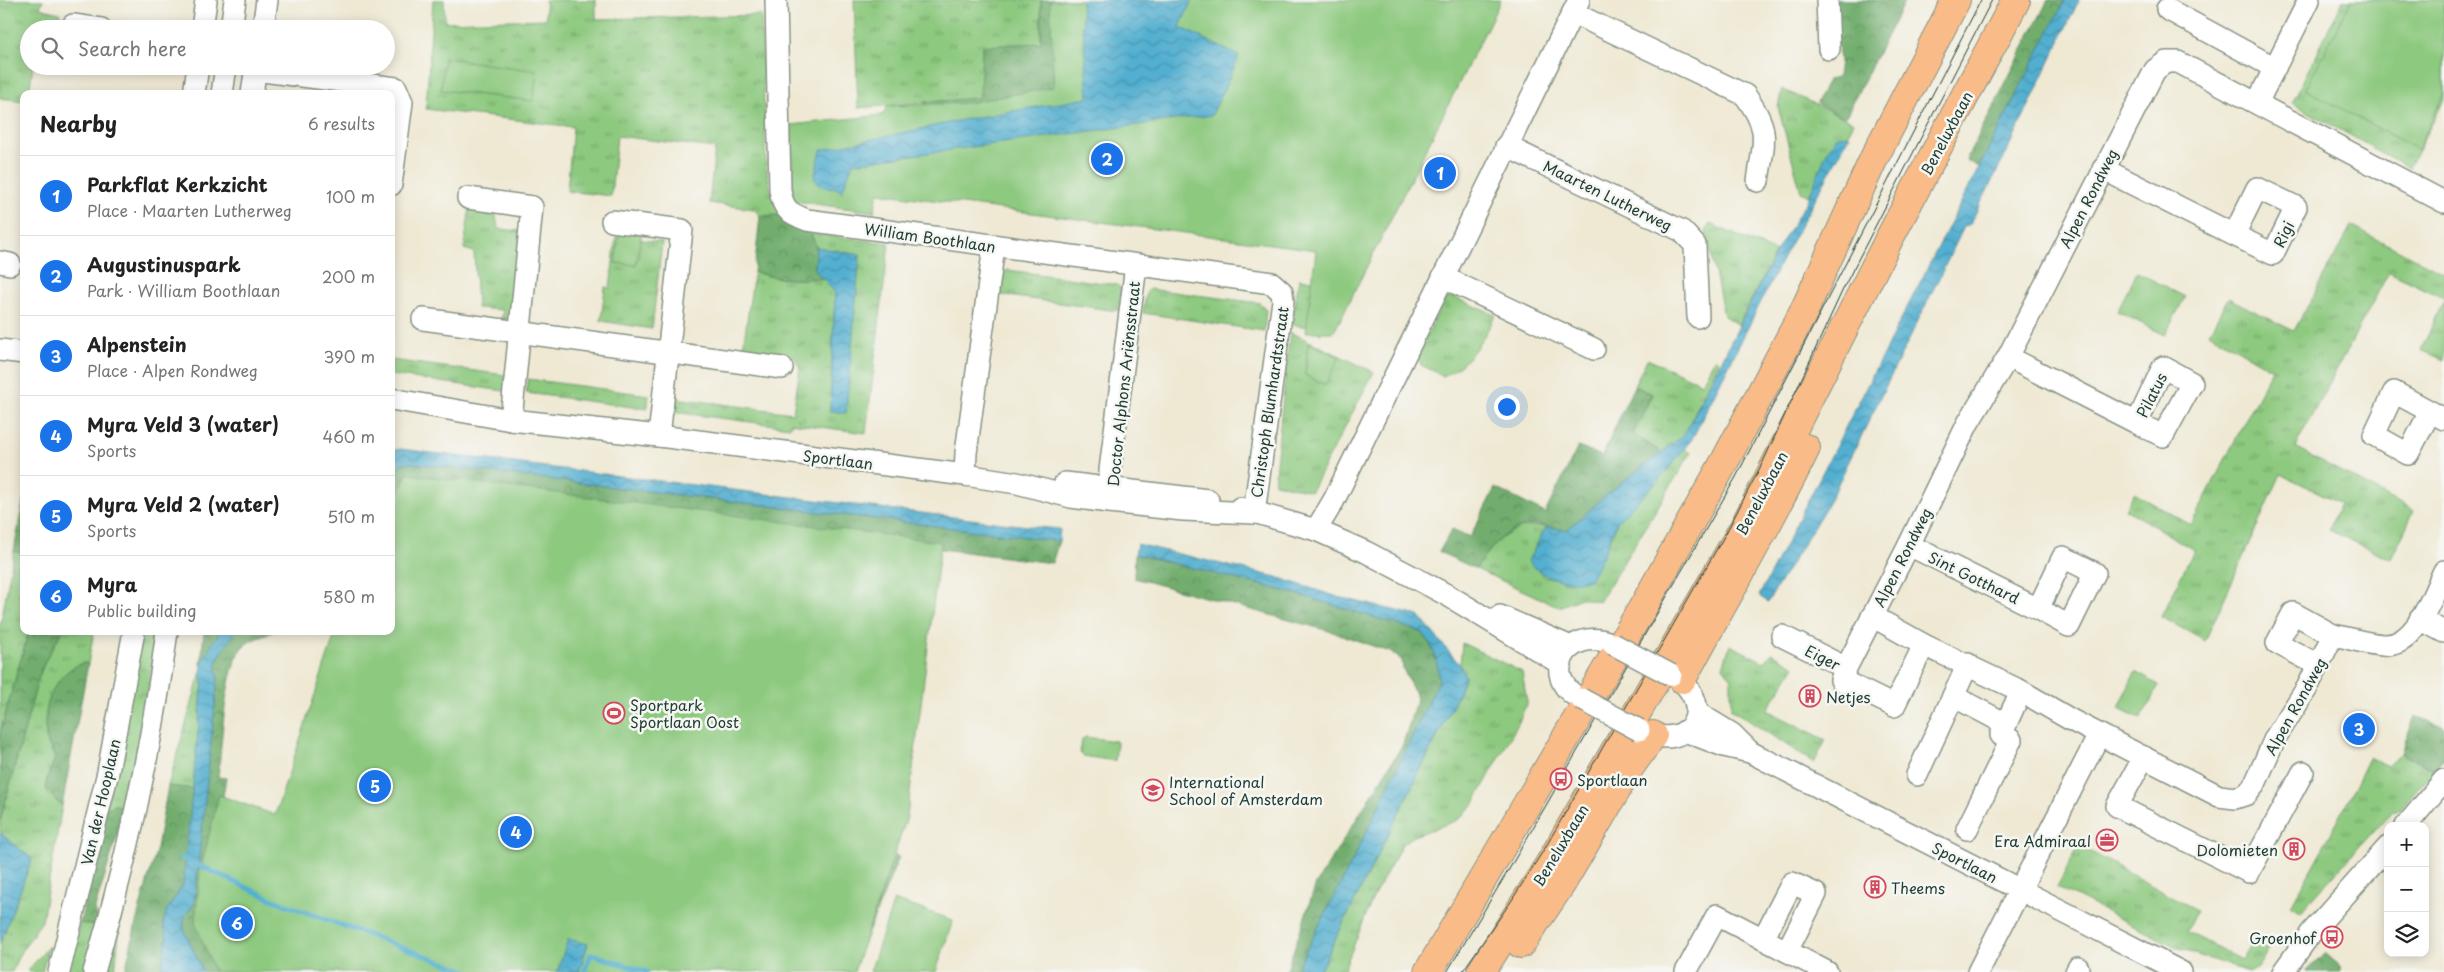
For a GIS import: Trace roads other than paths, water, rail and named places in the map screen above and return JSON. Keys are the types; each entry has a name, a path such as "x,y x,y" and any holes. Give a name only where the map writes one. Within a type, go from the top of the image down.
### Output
{"main road":[{"path":"1428,972 1643,607 1726,460 1803,313 1875,156 1956,0"},
{"name":"Beneluxbaan","path":"1481,972 1550,863 1739,536 1920,180 2016,0"},
{"path":"1608,642 1763,358 1800,275 1836,207 1875,156"},
{"path":"1677,677 1704,636 1776,511 1902,245 1920,180"},
{"path":"1408,972 1492,838 1576,697"},
{"path":"1501,972 1562,883 1630,767 1646,733"}],"street":[{"path":"203,20 206,0"},
{"path":"232,20 235,0"},
{"path":"264,20 267,0"},
{"name":"William Boothlaan","path":"776,0 780,190 782,202 790,214 807,220 1272,283 1282,292"},
{"path":"1826,0 1829,49"},
{"path":"2257,103 2309,0"},
{"path":"1316,530 1334,500 1576,6 1745,95 1758,112 1765,132 1758,181"},
{"path":"2167,9 2275,68"},
{"name":"Alpen Rondweg","path":"1846,668 1909,545 1968,423 2008,357 2155,70 2166,62 2178,62 2444,202"},
{"path":"195,90 197,75"},
{"path":"223,90 225,75"},
{"path":"253,90 255,75"},
{"path":"305,75 396,88 402,102 395,155"},
{"name":"Maarten Lutherweg","path":"1506,146 1682,230 1695,245 1698,316"},
{"path":"2103,169 2234,234"},
{"path":"468,198 532,208 511,420"},
{"path":"612,221 682,230 659,436"},
{"path":"965,475 966,453 994,246"},
{"name":"Doctor Alphons Ariënsstraat","path":"1110,495 1110,470 1136,265"},
{"path":"1443,277 1594,349"},
{"name":"Christoph Blumhardtstraat","path":"1254,513 1283,301 1282,292"},
{"path":"423,319 782,368"},
{"name":"Pilatus","path":"2008,357 2136,423"},
{"name":"Sportlaan","path":"395,400 511,420 659,436 965,475 1017,483 1070,496 1110,495 1183,510 1254,513 1316,530 1366,552 1449,596 1548,635 1566,656"},
{"name":"Sint Gotthard","path":"1909,545 2038,609"},
{"path":"2318,665 2277,643 2293,613 2333,635 2383,645 2394,645 2404,641 2410,634 2420,619 2444,571"},
{"name":"Alpen Rondweg","path":"1872,616 1924,645 1968,664 2021,691 2099,735 2219,796 2235,798 2247,794 2255,784 2275,738 2307,688 2333,635"},
{"path":"2420,619 2444,632"},
{"name":"Van der Hooplaan","path":"59,972 108,772 133,635"},
{"path":"94,972 113,906 142,785 166,635"},
{"name":"Eiger","path":"1782,636 1846,668 1840,680 1894,706 1924,645"},
{"path":"1584,640 1608,642 1677,677 1695,698 1696,712 1693,722 1685,731 1674,736 1646,733 1566,690 1561,680 1566,656 1584,640"},
{"path":"1917,775 1968,664"},
{"path":"1967,829 2011,740 2001,735 2021,691"},
{"path":"1953,696 2006,724"},
{"name":"Sportlaan","path":"1696,712 1732,734 1750,752"},
{"name":"Sportlaan","path":"1685,731 1724,746 1750,752 2181,972"},
{"path":"1978,972 2099,735"},
{"path":"2144,757 2117,806 2249,872 2302,772"},
{"path":"2409,822 2444,780"},
{"path":"2283,972 2311,933 2384,852"},
{"path":"1763,939 1792,882 1816,894 1787,951"},
{"path":"1686,972 1716,915 1827,972"}],"water":[{"path":"1081,0 1192,0 1180,27 1239,56 1212,115 853,163 842,192 836,188 820,186 814,178 821,150 967,119 1088,98"},
{"path":"2065,0 2079,0 2007,152 1970,224 1964,227 1830,500 1768,602 1759,596"},
{"path":"1850,135 1785,254 1692,439 1664,474 1617,522 1604,554 1590,580 1556,579 1540,572 1528,561 1546,527 1567,530 1610,492 1684,435 1776,252 1808,199 1827,152 1837,136"},
{"path":"816,247 860,255 846,413 830,411 835,292 815,270"},
{"path":"400,449 1060,529 1059,541 414,463 402,463 395,472 395,450"},
{"path":"1137,544 1276,577 1338,597 1419,616 1460,665 1465,676 1457,697 1319,972 1295,972 1352,862 1439,680 1438,666 1430,643 1422,632 1297,594 1135,554"},
{"path":"218,635 233,635 221,653 217,664 218,676 194,905 185,915 183,927 203,972 161,972 167,937 163,924 167,910 183,885 203,682 201,669"},
{"path":"0,833 32,859 0,944"},
{"path":"568,939 588,944 579,972 557,972"}],"waterway":[{"path":"181,857 276,901 469,972"},
{"path":"584,972 591,954 646,972"}],"tram line":[{"path":"1447,972 1508,871 1736,477 1981,0"},
{"path":"1462,972 1510,903 1545,848 1726,533 1763,462 1845,285 1992,0"}],"place":[{"name":"Augustinuspark","path":"1107,159"},
{"name":"Parkflat Kerkzicht","path":"1440,173"},
{"name":"Netjes","path":"1810,696"},
{"name":"Sportpark Sportlaan Oost","path":"614,713"},
{"name":"Alpenstein","path":"2359,729"},
{"name":"Sportlaan","path":"1561,779"},
{"name":"Myra Veld 2 (water)","path":"375,786"},
{"name":"International School of Amsterdam","path":"1153,790"},
{"name":"Myra Veld 3 (water)","path":"516,832"},
{"name":"Era Admiraal","path":"2107,840"},
{"name":"Dolomieten","path":"2294,849"},
{"name":"Theems","path":"1875,887"},
{"name":"Myra","path":"237,923"},
{"name":"Groenhof","path":"2332,937"}]}
